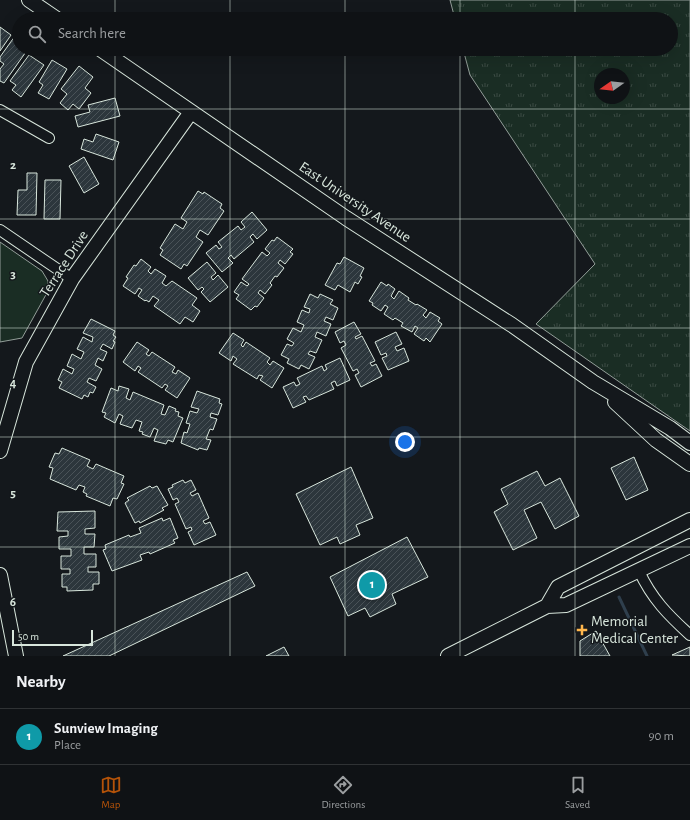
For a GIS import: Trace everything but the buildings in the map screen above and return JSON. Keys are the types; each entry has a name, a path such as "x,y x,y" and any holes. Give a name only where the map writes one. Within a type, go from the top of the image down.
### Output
{"main road":[{"path":"29,0 47,12"},
{"name":"East University Avenue","path":"110,56 346,218 512,325 593,382 670,428 690,443"},
{"name":"Terrace Drive","path":"0,451 26,362 72,279 190,112"},
{"name":"East University Avenue","path":"593,382 656,440 689,465"},
{"path":"547,606 558,587 690,520"},
{"path":"448,656 547,606 566,605 690,546"},
{"path":"0,576 16,656"}],"street":[{"path":"0,110 49,138"},
{"path":"0,230 72,279"},
{"path":"639,571 648,589 670,617 690,635"}],"green space":[{"path":"450,0 690,0 690,431 536,324 595,264 470,75 465,56 678,56 678,12 453,12"},
{"path":"0,242 42,271 48,281 48,291 22,338 0,342"}],"waterway":[{"path":"619,597 647,656"}],"place":[{"name":"Sunview Imaging","path":"372,585"},
{"name":"Memorial Medical Center","path":"582,630"}]}
